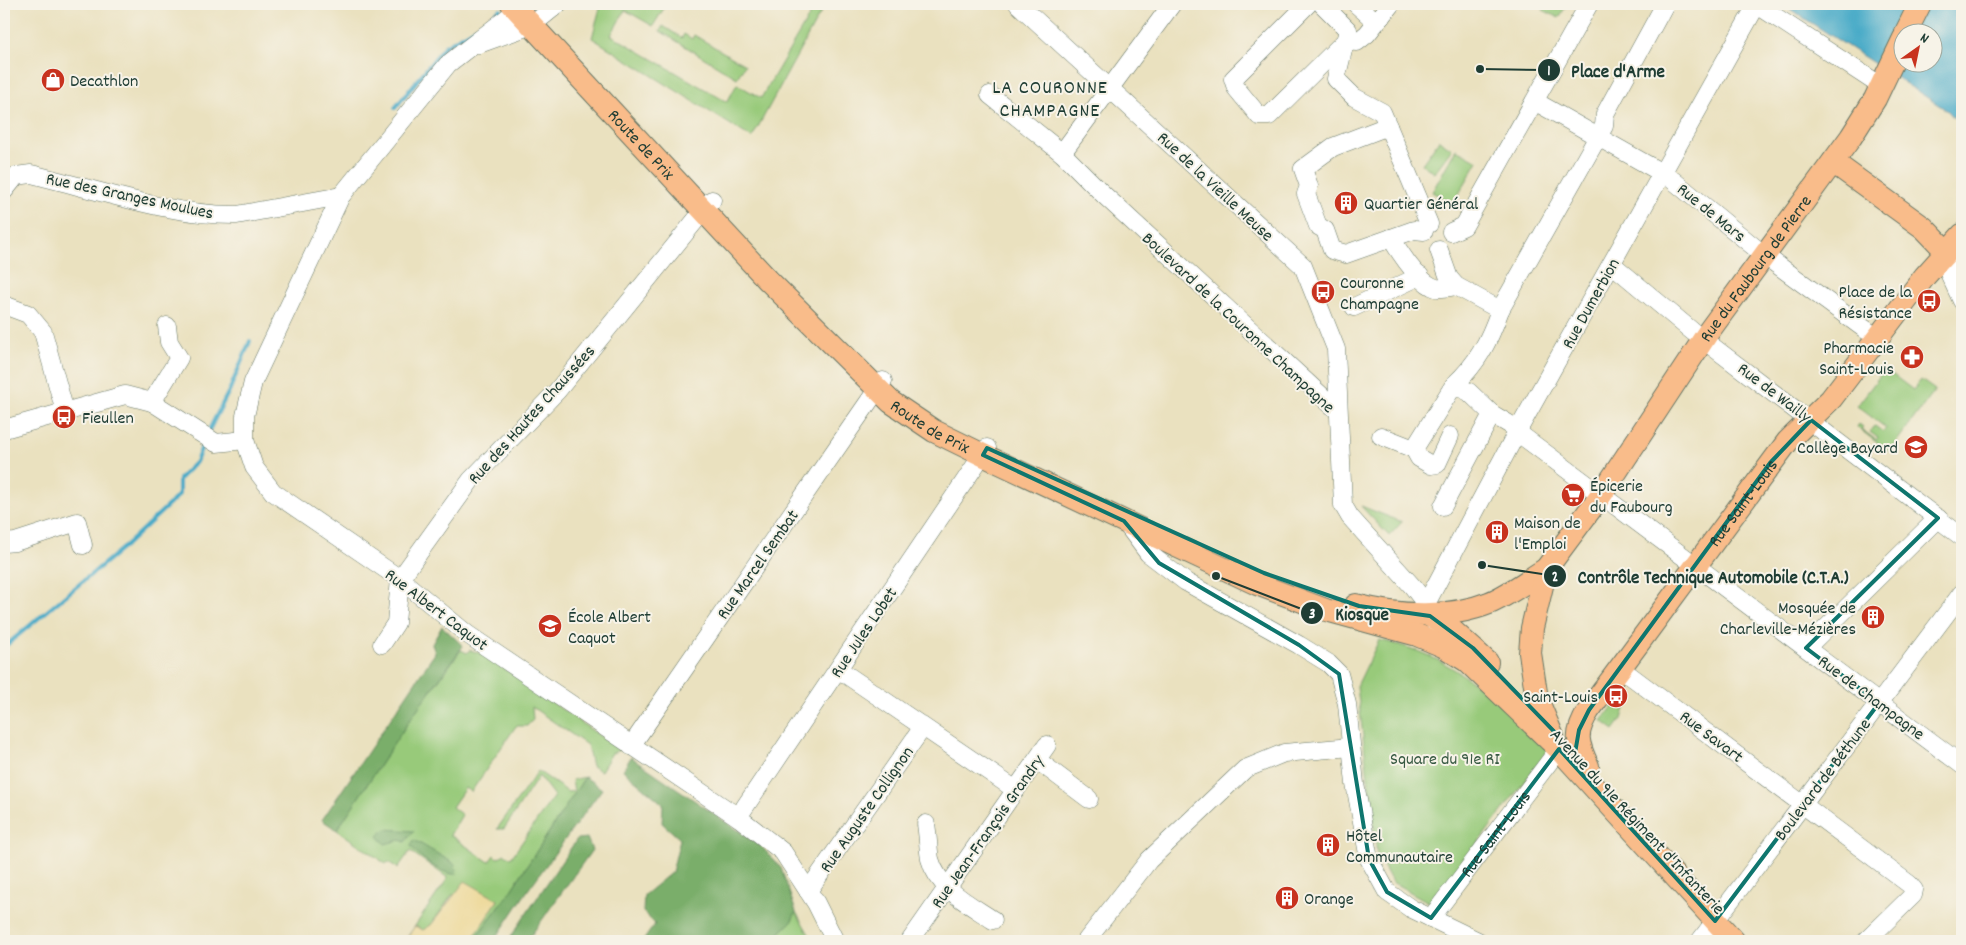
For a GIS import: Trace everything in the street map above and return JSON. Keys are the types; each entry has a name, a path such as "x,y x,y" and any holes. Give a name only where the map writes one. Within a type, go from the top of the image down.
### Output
{"main road":[{"path":"1911,22 1920,4"},
{"name":"Route de Prix","path":"531,10 708,205 768,280 881,385 891,402 934,431 985,451 1126,516 1264,573 1359,606 1464,611 1490,603 1546,570"},
{"name":"Rue du Faubourg de Pierre","path":"1601,495 1704,339 1856,130 1894,59"},
{"path":"1833,162 1924,228 1946,251"},
{"name":"Rue Saint-Louis","path":"1588,766 1578,739 1579,730 1589,710 1788,441 1831,399 1946,251 1962,234"},
{"name":"Avenue du 91e Régiment d'Infanterie","path":"1559,749 1537,699 1530,653 1532,628 1546,570 1601,495"},
{"name":"Route de Prix","path":"1126,516 1257,584 1326,610 1417,635 1466,655"},
{"path":"1369,621 1416,625 1423,623 1428,610"},
{"name":"Route de Prix","path":"1428,610 1445,624 1466,655"},
{"name":"Avenue du 91e Régiment d'Infanterie","path":"1466,655 1547,723 1588,766 1718,917 1734,941"},
{"name":"Avenue du 91e Régiment d'Infanterie","path":"1466,655 1559,749 1718,917 1748,941"}],"street":[{"name":"Rue de la Vieille Meuse","path":"1018,4 1303,266 1336,349 1338,411"},
{"path":"1062,153 1172,4"},
{"path":"1308,4 1233,79 1236,88 1259,116 1269,116 1345,41 1357,42 1367,34 1386,10"},
{"path":"1322,4 1348,30 1336,80 1354,97 1382,112 1426,228 1426,245 1440,250 1448,246 1451,232"},
{"path":"1356,4 1371,17 1386,10"},
{"path":"1451,232 1464,226 1536,102 1589,4"},
{"path":"1414,449 1454,385 1475,365 1492,333 1500,310 1604,126 1605,114 1665,4"},
{"path":"1757,4 1881,86"},
{"name":"Rue Dumerbion","path":"1428,610 1518,431 1613,265 1662,173 1757,4"},
{"path":"341,196 448,64 464,50 531,10"},
{"name":"Boulevard de la Couronne Champagne","path":"990,95 1062,153 1104,195 1338,411 1343,505 1350,517 1428,610"},
{"name":"Rue de Mars","path":"1536,102 1662,173 1764,255 1877,338"},
{"path":"1388,126 1333,146 1303,169 1309,186 1306,194 1318,226 1325,230 1332,250 1346,254 1441,222 1451,232"},
{"name":"Rue des Granges Moulues","path":"4,191 16,176 31,174 143,202 220,215 245,213 341,196"},
{"name":"Rue Albert Caquot","path":"341,196 253,382 245,416 245,440 254,468 273,492 400,579 467,634 738,817 783,852 808,891 836,941"},
{"name":"Rue des Hautes Chaussées","path":"400,579 471,480 557,391 708,205"},
{"path":"1391,238 1398,250 1428,284 1438,288 1456,286"},
{"path":"1440,250 1449,278 1456,286 1500,310"},
{"path":"1946,251 1949,273 1962,301"},
{"name":"Rue de Wailly","path":"1613,265 1704,339 1962,537"},
{"path":"1354,307 1420,276"},
{"path":"4,305 28,314 43,332 65,412"},
{"path":"152,402 179,358 169,342 167,326"},
{"name":"Rue Marcel Sembat","path":"631,746 881,385"},
{"name":"Rue de Champagne","path":"1454,385 1469,392 1492,414 1518,431 1962,765"},
{"path":"4,429 125,395 152,402 216,443 245,440"},
{"path":"1443,506 1492,414"},
{"path":"1381,436 1414,449 1419,458 1431,465 1437,464 1450,436"},
{"name":"Rue Jules Lobet","path":"738,817 985,451"},
{"path":"1126,516 1148,553 1186,582 1299,645 1328,663 1339,674 1346,704 1355,784 1369,859 1387,892 1410,908 1478,941"},
{"path":"1806,648 1938,518"},
{"path":"4,543 15,542 77,522 83,545"},
{"path":"382,644 396,623 400,579"},
{"name":"Boulevard de Béthune","path":"1700,941 1962,593"},
{"name":"Rue Savart","path":"1620,668 1909,884 1914,890 1912,896 1866,941"},
{"path":"838,669 1016,790"},
{"name":"Rue Auguste Collignon","path":"808,891 924,727"},
{"name":"Rue Jean-François Grandry","path":"910,941 1047,745"},
{"path":"1086,941 1149,860 1245,769 1284,753 1351,747"},
{"name":"Rue Saint-Louis","path":"1431,918 1559,749"},
{"path":"1036,760 1089,799"},
{"path":"926,824 930,859 937,875 947,888 993,920"}],"highlighted area":[{"path":"1811,420 1938,518 1806,648 1879,703 1715,921 1559,749 1431,918 1387,892 1369,859 1339,674 1299,645 1159,563 1124,521 983,455 987,448 1264,573 1359,606 1430,616 1473,648 1575,753 1579,730 1589,710 1770,463"}],"green space":[{"path":"601,4 666,5 653,26 625,10 611,35 727,102 737,84 761,98 811,13 806,10 810,4 831,5 828,10 823,8 752,138 592,38"},
{"path":"1546,4 1567,4 1559,18 1543,10"},
{"path":"663,26 682,38 684,34 692,39 694,35 745,65 737,78 660,31"},
{"path":"1439,140 1452,149 1434,173 1422,164"},
{"path":"1456,149 1478,161 1453,204 1432,192"},
{"path":"1885,369 1913,390 1921,380 1935,390 1889,452 1857,427 1859,424 1863,427 1861,429 1876,440 1878,438 1870,432 1875,426 1883,432 1886,428 1857,406"},
{"path":"1361,506 1402,522 1389,536"},
{"path":"442,626 463,646 413,715 337,830 322,820 435,653 432,644"},
{"name":"Square du 91e RI","path":"1379,640 1429,656 1452,668 1492,697 1549,749 1432,904 1392,882 1377,854 1357,686"},
{"path":"461,650 467,653 470,650 485,655 620,750 612,753 601,771 592,766 587,745 532,707 533,720 527,726 516,726 471,792 465,788 452,807 462,815 450,835 489,862 494,855 497,858 505,854 511,858 554,796 539,776 504,829 497,829 538,771 568,792 574,791 572,780 585,777 510,892 473,941 471,941 498,900 452,895 431,925 423,930 415,926 448,878 410,851 398,868 388,862 386,864 337,830 413,715"},
{"path":"1616,702 1625,708 1622,719 1614,730 1602,721"},
{"path":"631,757 761,846 781,868 796,912 791,922 771,941 643,941 655,924 643,912 644,895 672,872 680,839 662,823 663,804 623,770"},
{"path":"585,777 602,789 528,890 494,941 473,941 510,892"},
{"path":"385,829 414,831 405,842 400,840 385,844 378,836"},
{"path":"587,838 592,850 527,941 508,941 577,839"},
{"path":"414,840 455,864 457,874 451,874 438,869 425,860 411,846"},
{"path":"796,912 813,941 771,941 791,922"}],"sand":[{"path":"465,881 498,900 471,941 405,940 415,926 423,930 431,925"}],"water":[{"path":"1782,4 1962,4 1962,127 1948,111"}],"waterway":[{"path":"395,108 445,46 485,23 500,9"},
{"path":"208,432 230,389 250,341"},
{"path":"4,647 124,547 176,498 179,494 179,479 196,462 204,441"}],"place":[{"name":"Place d'Arme","path":"1480,69"},
{"name":"Decathlon","path":"53,80"},
{"name":"Quartier Général","path":"1346,203"},
{"name":"Couronne Champagne","path":"1323,292"},
{"name":"Place de la Résistance","path":"1929,301"},
{"name":"Pharmacie Saint-Louis","path":"1912,357"},
{"name":"Fieullen","path":"64,417"},
{"name":"Collège Bayard","path":"1916,447"},
{"name":"Épicerie du Faubourg","path":"1573,495"},
{"name":"Maison de l'Emploi","path":"1497,532"},
{"name":"Contrôle Technique Automobile (C.T.A.)","path":"1482,565"},
{"name":"Kiosque","path":"1216,576"},
{"name":"Mosquée de Charleville-Mézières","path":"1873,617"},
{"name":"École Albert Caquot","path":"550,626"},
{"name":"Saint-Louis","path":"1616,696"},
{"name":"Hôtel Communautaire","path":"1328,845"},
{"name":"Orange","path":"1287,898"}],"district":[{"name":"LA COURONNE CHAMPAGNE","path":"1050,98"}]}
